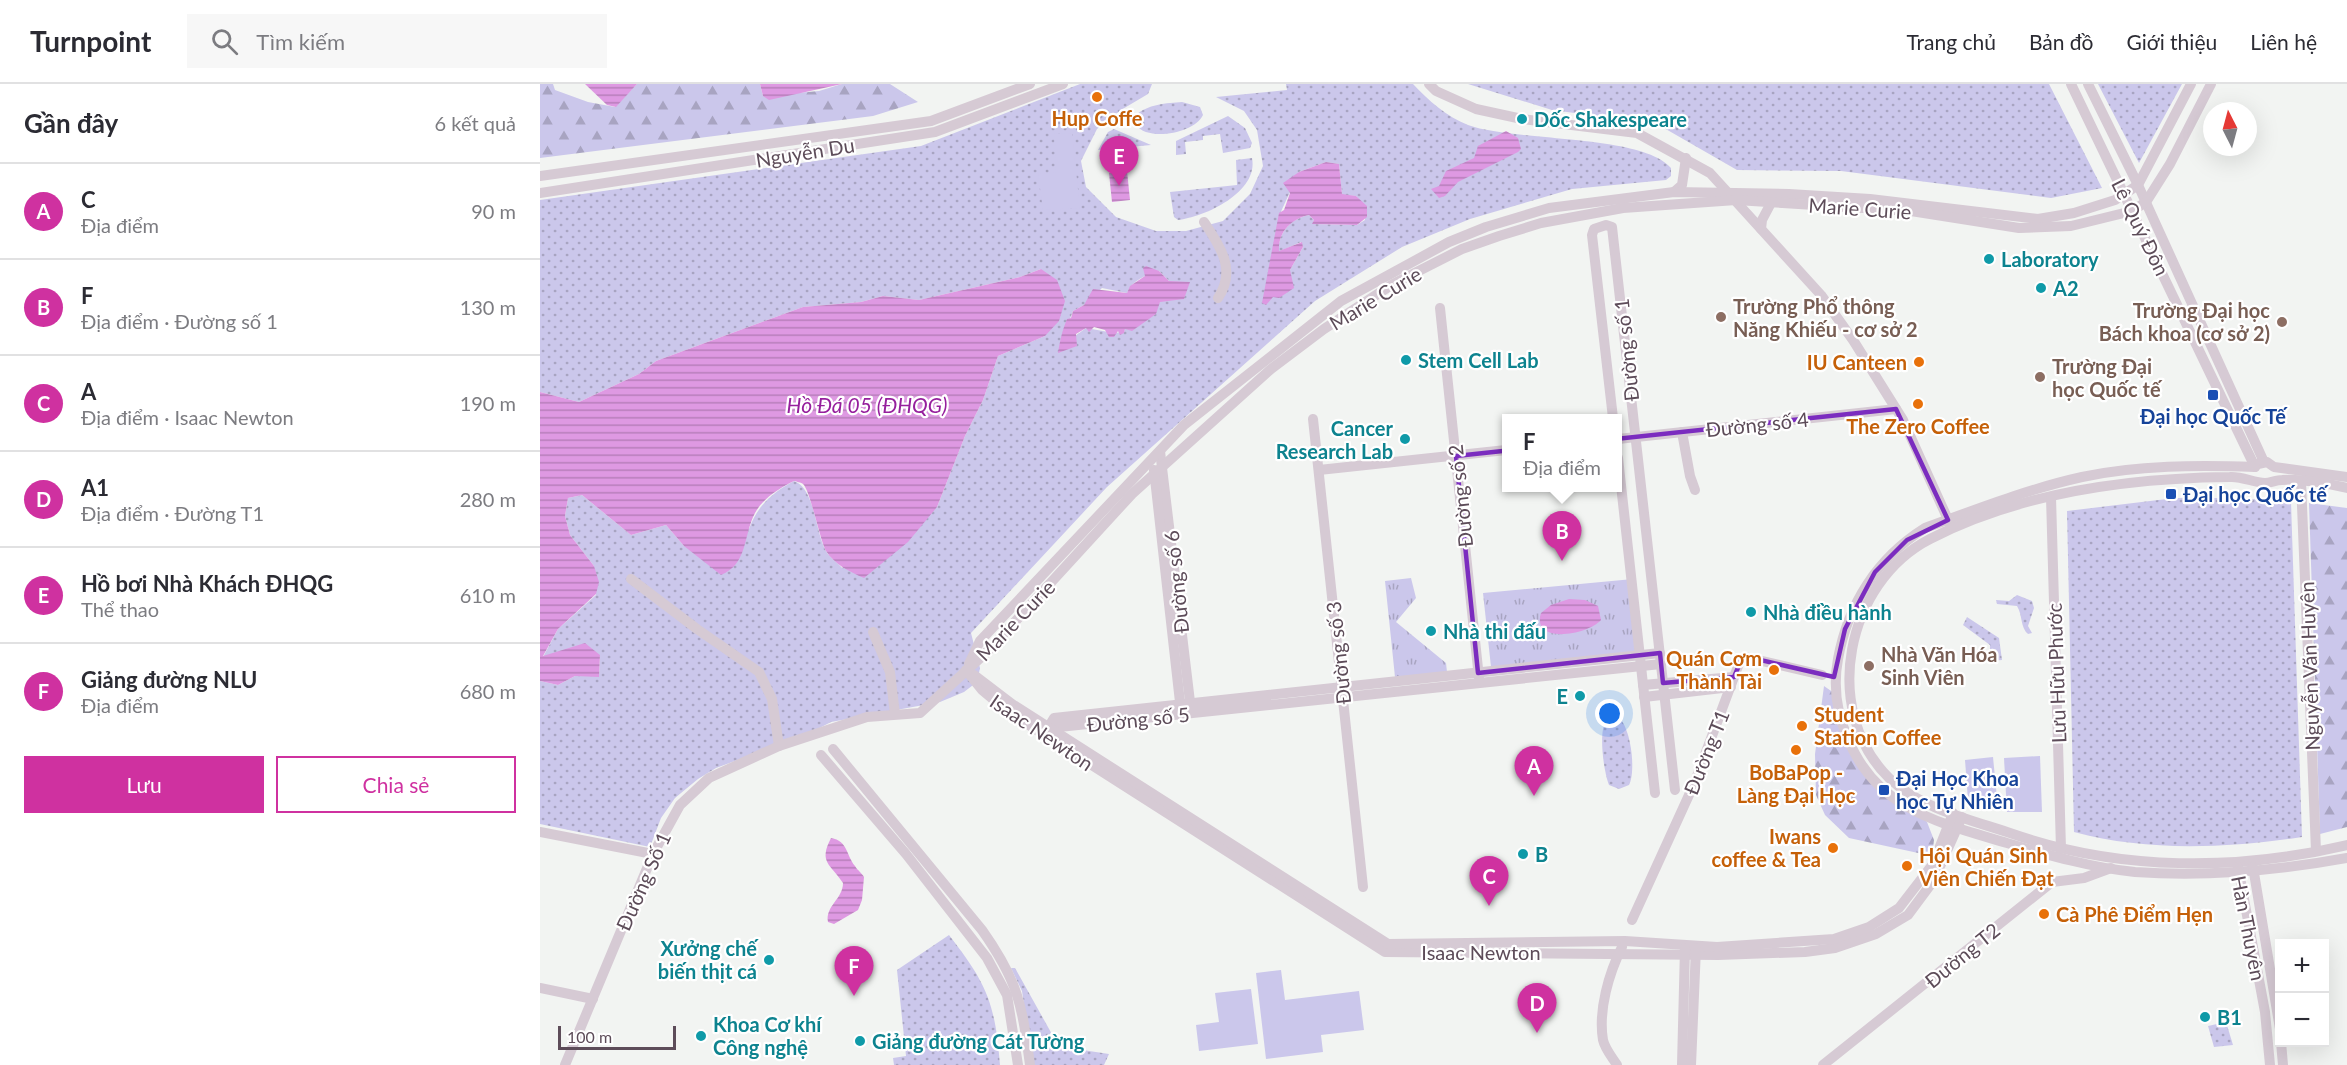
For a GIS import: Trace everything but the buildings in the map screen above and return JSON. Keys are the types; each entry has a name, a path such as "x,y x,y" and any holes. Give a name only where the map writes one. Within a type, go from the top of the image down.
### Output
{"street":[{"name":"Nguyễn Du","path":"540,176 931,121 1030,84"},
{"name":"Nguyễn Du","path":"540,193 935,132 1063,84"},
{"path":"1429,84 1436,91 1476,109 1522,119 1637,133 1710,173 1824,299 1896,409 1950,524"},
{"name":"Lê Quý Đôn","path":"2071,84 2132,211 2264,465"},
{"name":"Lê Quý Đôn","path":"2088,84 2138,185 2264,465"},
{"path":"2138,185 2191,84"},
{"path":"2132,211 2145,202 2170,164 2209,85"},
{"path":"931,121 935,132"},
{"path":"1674,192 1682,185 1686,158"},
{"name":"Marie Curie","path":"966,670 989,650 1132,494 1321,324 1341,301 1399,267 1486,227 1550,208 1674,192 1732,196 1870,199 2038,219 2093,207 2124,195 2138,185"},
{"name":"Marie Curie","path":"966,670 981,641 1184,425 1321,324 1462,249 1541,223 1591,213 1732,196 1771,203 1911,211 2019,228 2071,226 2132,211"},
{"path":"1761,229 1762,220 1771,203"},
{"path":"1204,222 1223,250 1227,264 1226,280 1218,298"},
{"name":"Đường số 1","path":"1613,414 1593,235 1594,229 1606,225 1612,227 1675,790"},
{"path":"2165,276 2177,270"},
{"name":"Đường số 2","path":"1440,308 1479,678"},
{"name":"Đường số 4","path":"1622,438 1896,409"},
{"name":"Đường số 3","path":"1313,419 1363,887"},
{"path":"1682,432 1690,476 1695,490"},
{"path":"1318,470 1502,450"},
{"name":"Đường số 6","path":"1160,451 1159,472 1186,709"},
{"name":"Đường số 6","path":"1151,460 1159,472"},
{"path":"2112,863 1957,815 1905,791 1877,764 1854,719 1849,674 1860,622 1883,577 1914,548 1950,524 2016,495 2084,477 2150,469 2264,465 2347,477"},
{"path":"2257,480 2254,474 2264,465"},
{"path":"2264,465 2275,476 2272,481"},
{"path":"2347,488 2301,481 2264,483 2230,477 2147,480 2051,497 1950,524 1925,528 1907,540 1875,572 1863,588 1845,629 1835,675 1842,725 1853,753 1869,777 1899,804 1953,827 2053,855 2181,874 2347,858"},
{"name":"Nguyễn Văn Huyên","path":"2301,481 2316,851"},
{"path":"1621,492 1655,793"},
{"name":"Lưu Hữu Phước","path":"2051,497 2061,849"},
{"path":"631,579 759,672 771,699 779,746 867,717 920,713 966,670"},
{"path":"873,632 890,672 895,714"},
{"name":"Đường T1","path":"1632,920 1694,784 1736,666 1745,657 1822,675 1828,669 1835,675"},
{"name":"Đường số 5","path":"1186,709 1059,727 1051,723 1054,718 1186,709 1661,659"},
{"name":"Isaac Newton","path":"966,670 1012,704 1382,942 1388,944 1625,941 1690,950"},
{"name":"Isaac Newton","path":"966,670 982,690 1007,711 1378,950 1619,953 1690,950 1805,952 1835,948 1876,934 1908,915 1934,880 1957,815"},
{"path":"1835,675 1849,674"},
{"path":"1644,697 1664,689 1732,682"},
{"path":"1643,685 1664,689"},
{"name":"Đường Số 1","path":"565,1065 653,854 680,805 709,778 779,746"},
{"path":"832,749 915,847 1003,960 1018,992 1030,1065"},
{"path":"821,755 906,854 987,957 1007,995 1018,1065"},
{"path":"540,832 653,854"},
{"path":"2253,867 2347,845"},
{"name":"Đường T2","path":"1823,1065 2052,882 2084,878 2112,863"},
{"name":"Hàn Thuyên","path":"2238,867 2265,1012 2270,1065"},
{"name":"Hàn Thuyên","path":"2253,867 2275,999"},
{"path":"1617,1065 1604,1041 1603,1013 1610,976 1625,941"},
{"path":"1682,1065 1690,950"},
{"path":"1690,950 1691,1065"},
{"path":"540,988 594,999"},
{"path":"2282,1047 2283,1065"}],"highlighted area":[{"path":"1896,409 1948,520 1907,540 1875,572 1845,629 1834,677 1743,656 1734,677 1663,683 1660,653 1478,673 1456,456"}],"green space":[{"path":"540,84 553,84 555,90 588,102 615,107 637,84 760,84 763,96 819,91 842,84 890,84 918,102 873,116 540,158"},
{"path":"1080,84 1152,84 1148,94 1121,110 1097,129 1081,161 1086,187 1116,217 1156,231 1186,231 1223,221 1250,194 1263,166 1257,130 1244,111 1216,97 1287,90 1286,84 1413,84 1438,108 1468,125 1515,134 1634,149 1656,157 1671,168 1671,176 1666,180 1572,189 1470,219 1402,247 1315,301 1107,487 971,633 980,668 977,682 964,692 940,702 831,722 808,734 716,768 675,798 661,818 650,847 540,824 540,681 558,685 575,676 599,676 600,655 543,657 558,629 596,595 594,566 570,535 565,516 568,498 582,495 631,535 666,525 684,546 749,529 767,500 794,481 806,492 826,551 842,568 937,507 965,436 983,400 998,356 1045,336 1041,269 1020,277 919,300 883,296 861,302 803,307 656,361 639,374 579,402 540,392 540,200 921,146","holes":["1326,162 1339,164 1342,195 1356,196 1364,206 1365,220 1357,225 1313,224 1314,220 1309,215 1291,223 1283,233 1278,252 1301,242 1303,247 1290,270 1284,294 1273,297 1279,216 1299,172","1159,271 1169,281 1160,302 1136,328 1114,333 1086,328 1059,348 1073,311 1084,305 1102,288 1127,293 1136,281"]},
{"path":"1468,84 2049,84 2102,188 2051,198 1841,171 1737,170 1657,124 1552,110"},
{"path":"2098,84 2182,84 2139,163"},
{"path":"1182,102 1200,107 1203,115 1191,127 1160,134 1142,130 1136,125 1135,116 1145,109"},
{"path":"1228,116 1245,128 1252,143 1250,148 1223,153 1220,134 1203,136 1203,140 1185,142 1186,154 1176,155 1176,141"},
{"path":"1114,129 1151,145 1098,150 1108,132"},
{"path":"1072,133 1080,208 1043,210 1038,174 1056,172 1054,134"},
{"path":"1252,158 1252,170 1247,182 1228,201 1189,218 1178,220 1174,217 1170,192 1237,185 1236,160"},
{"path":"2175,498 2238,498 2291,502 2302,837 2245,844 2188,846 2130,843 2074,832 2067,511"},
{"path":"2309,503 2347,508 2347,827 2320,834"},
{"path":"1411,578 1416,598 1396,622 1446,663 1447,672 1395,677 1385,581"},
{"path":"1633,579 1638,651 1491,667 1483,593"},
{"path":"2017,595 2032,601 2034,608 2028,626 2032,633 2028,634 2025,631 2017,606 1997,604 1996,600 2009,601"},
{"path":"1967,617 1999,638 2002,660 1990,661 1990,645 1963,625"},
{"path":"1824,686 1834,693 1861,764 1927,822 1934,840 1932,856 1849,838 1825,815 1816,795 1815,754"},
{"path":"1621,720 1625,726 1631,752 1631,779 1629,785 1619,789 1609,785 1603,753 1604,726 1606,721"},
{"path":"2040,756 2042,812 2007,812 2004,758"},
{"path":"1993,757 1997,798 1968,800 1965,760"},
{"path":"949,935 981,981 987,995 995,1025 1000,1065 894,1065 893,1058 906,1056 897,970"},
{"path":"1011,968 1015,968 1053,1036 1076,1049 1109,1054 1104,1065 1033,1065 1022,991"},
{"path":"1281,970 1285,1000 1359,991 1364,1030 1321,1035 1323,1052 1266,1059 1256,973"},
{"path":"1251,989 1258,1044 1199,1051 1196,1025 1219,1022 1215,993"},
{"path":"2226,1022 2233,1045 2214,1047 2208,1026"}],"water":[{"path":"585,84 637,84 616,107 607,105"},
{"path":"760,84 842,84 769,100 763,96"},
{"path":"1506,131 1518,138 1521,149 1518,152 1458,182 1445,196 1439,198 1431,189 1439,186 1446,171 1474,158 1478,146"},
{"path":"1326,162 1339,164 1342,194 1356,196 1367,206 1367,217 1357,225 1312,224 1314,220 1309,215 1291,223 1283,232 1279,251 1302,242 1303,247 1290,270 1294,288 1279,298 1273,297 1266,305 1262,303 1279,213 1284,210 1290,193 1283,183 1299,172"},
{"path":"1127,171 1130,200 1112,202 1109,173"},
{"path":"1146,266 1159,271 1169,281 1190,282 1184,299 1160,302 1156,314 1132,331 1125,329 1120,335 1118,331 1114,337 1109,337 1105,330 1094,327 1089,332 1086,328 1076,334 1077,346 1058,353 1067,319 1071,318 1073,311 1084,305 1093,289 1127,293 1130,286 1145,276 1143,268"},
{"name":"Hồ Đá 05 (ĐHQG)","path":"1041,269 1057,280 1065,301 1059,321 1045,336 998,356 983,400 965,436 937,507 908,542 864,578 848,570 833,560 826,551 806,488 794,481 772,494 758,508 740,557 730,570 721,575 684,546 666,525 631,535 582,495 568,498 565,516 570,535 594,566 599,582 596,594 558,629 543,656 585,643 600,655 599,677 575,676 558,685 540,681 540,392 579,402 639,374 656,361 803,307 861,302 883,296 919,300 1020,277"},
{"path":"1569,599 1585,600 1598,606 1601,620 1585,630 1574,633 1552,633 1544,630 1540,623 1541,613 1551,605"},
{"path":"831,838 844,845 852,862 864,877 862,900 858,910 834,924 828,922 829,911 840,894 843,883 826,858 827,846"}],"place":[{"name":"Hup Coffe","path":"1097,97"},
{"name":"Dốc Shakespeare","path":"1522,119"},
{"name":"Hồ bơi Nhà Khách ĐHQG","path":"1119,186"},
{"name":"Laboratory","path":"1989,259"},
{"name":"A2","path":"2041,288"},
{"name":"Trường Phổ thông Năng Khiếu - cơ sở 2","path":"1721,317"},
{"name":"Trường Đại học Bách khoa (cơ sở 2)","path":"2282,322"},
{"name":"Stem Cell Lab","path":"1406,360"},
{"name":"IU Canteen","path":"1919,362"},
{"name":"Trường Đại học Quốc tế","path":"2040,377"},
{"name":"Đại học Quốc Tế","path":"2213,395"},
{"name":"The Zero Coffee","path":"1918,404"},
{"name":"Cancer Research Lab","path":"1405,439"},
{"name":"Đại học Quốc tế","path":"2171,494"},
{"name":"F","path":"1562,561"},
{"name":"Nhà điều hành","path":"1751,612"},
{"name":"Nhà thi đấu","path":"1431,631"},
{"name":"Nhà Văn Hóa Sinh Viên","path":"1869,666"},
{"name":"Quán Cơm Thành Tài","path":"1774,670"},
{"name":"E","path":"1580,696"},
{"name":"Student Station Coffee","path":"1802,726"},
{"name":"BoBaPop - Làng Đại Học","path":"1796,750"},
{"name":"Đại Học Khoa học Tự Nhiên","path":"1884,790"},
{"name":"C","path":"1534,796"},
{"name":"Iwans coffee & Tea","path":"1833,848"},
{"name":"B","path":"1523,854"},
{"name":"Hội Quán Sinh Viên Chiến Đạt","path":"1907,866"},
{"name":"A","path":"1489,906"},
{"name":"Cà Phê Điểm Hẹn","path":"2044,914"},
{"name":"Xưởng chế biến thịt cá","path":"769,960"},
{"name":"Giảng đường NLU","path":"854,996"},
{"name":"B1","path":"2205,1017"},
{"name":"A1","path":"1537,1033"},
{"name":"Khoa Cơ khí Công nghệ","path":"701,1036"},
{"name":"Giảng đường Cát Tường","path":"860,1041"}]}
